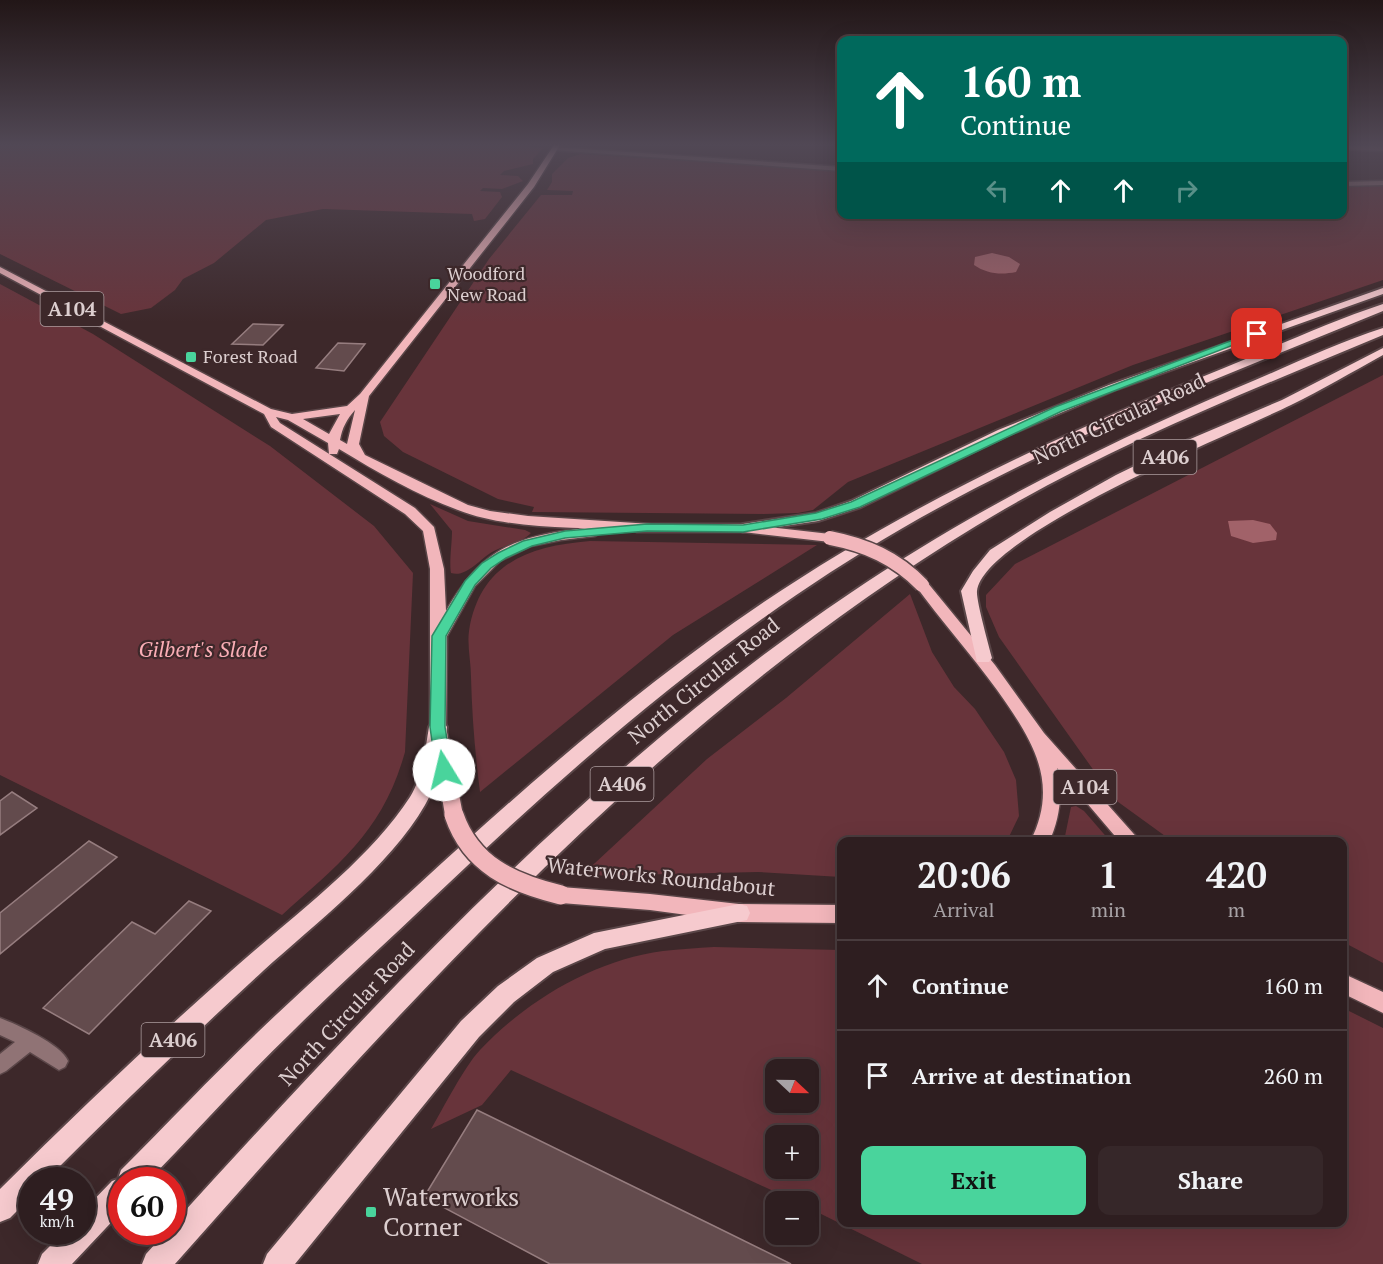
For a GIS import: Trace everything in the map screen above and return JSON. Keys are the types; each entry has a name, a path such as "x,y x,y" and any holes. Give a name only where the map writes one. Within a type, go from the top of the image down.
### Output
{"highway":[{"path":"743,528 818,517 856,504 1002,433 1091,396 1197,355 1383,291"},
{"name":"North Circular Road","path":"143,1167 246,1060 537,790 652,694 750,621 894,527 1018,462 1093,426 1383,307"},
{"name":"North Circular Road","path":"156,1264 299,1104 452,943 580,819 694,721 790,644 878,582 972,522 1053,479 1148,433 1383,331"},
{"name":"A406","path":"982,658 969,591 978,574 995,553 1055,515 1121,478 1193,443 1286,403 1383,351"},
{"name":"A406","path":"0,1208 109,1100 233,983 356,873 411,811 430,779 438,727"},
{"path":"277,1264 470,1029 506,994 544,965 602,940 739,913"},
{"path":"52,1264 108,1206"}],"main road":[{"path":"332,460 338,421 364,396 516,204"},
{"name":"A104","path":"0,270 268,412 292,417 362,459 428,493 464,508 490,515 531,520 647,527"},
{"path":"362,459 353,444 364,396"},
{"path":"292,417 350,409"},
{"name":"A104","path":"268,412 275,425 410,511 429,530 437,569 439,636"},
{"path":"439,636 470,584 486,565 528,543 554,536 647,527 743,528 830,538 858,544 884,554 906,568 922,585 982,658 1036,734 1048,767 1053,791 1052,810 1042,837"},
{"name":"Waterworks Roundabout","path":"439,636 438,727 454,815 457,826 465,839 488,864 521,884 561,895 650,902 739,913 835,915"},
{"name":"A104","path":"1036,734 1128,837"},
{"path":"1347,985 1383,1003"}],"street":[{"path":"0,1026 30,1041 58,1061"},
{"path":"0,1065 30,1041"}],"green space":[{"path":"0,204 497,204 485,219 474,221 472,214 323,209 266,220 214,263 183,279 175,290 151,308 121,314 0,254"},
{"path":"534,204 837,204 837,219 1347,219 1347,204 1383,204 1383,280 1133,365 848,482 813,510 798,513 532,512 534,507 498,499 403,452 384,436 380,422 489,259"},
{"name":"Gilbert's Slade","path":"0,284 93,334 270,446 374,526 413,573 405,752 396,780 372,825 357,844 323,879 282,915 0,775"},
{"path":"1383,375 1383,963 1347,944 1347,837 1166,837 1114,799 999,637 986,607 986,595 1015,564"},
{"path":"430,504 468,521 525,530 531,533 523,539 492,552 462,573 451,573 452,531"},
{"path":"590,541 817,545 673,635 480,792 468,642 475,608 484,589 496,574 511,562 547,548"},
{"path":"910,594 932,652 954,687 975,709 1004,752 1016,780 1019,816 1009,837 837,837 837,877 758,872 581,876 707,759 786,698"},
{"path":"1076,806 1084,811 1107,837 1065,837 1071,807"},
{"path":"714,947 837,950 837,1222 819,1213 819,1191 773,1191 511,1070 482,1105 431,1129 474,1057 519,1015 564,985 588,973 638,956 663,951"},
{"path":"1347,1010 1383,1028 1383,1264 922,1264 847,1227 1347,1227"}],"shaded area":[{"path":"992,253 1009,257 1020,264 1016,272 994,273 974,265 975,257"},
{"path":"1253,520 1270,524 1277,533 1276,540 1253,543 1231,536 1228,521"}],"building":[{"path":"253,324 283,325 263,345 232,344"},
{"path":"338,343 365,344 344,371 316,368"},
{"path":"12,792 37,808 0,835 0,801"},
{"path":"89,841 117,857 0,954 0,913"},
{"path":"189,901 211,911 89,1034 43,1008 132,922 155,934"},
{"path":"477,1110 791,1264 550,1264 424,1197"}],"place":[{"name":"Woodford New Road","path":"435,284"},
{"name":"Forest Road","path":"191,357"},
{"name":"Waterworks Corner","path":"371,1212"}],"route":[{"path":"444,770 438,727 439,636 470,584 486,565 502,555 528,543 565,534 647,527 743,528 818,517 856,504 1002,433 1058,409 1257,334"}]}
